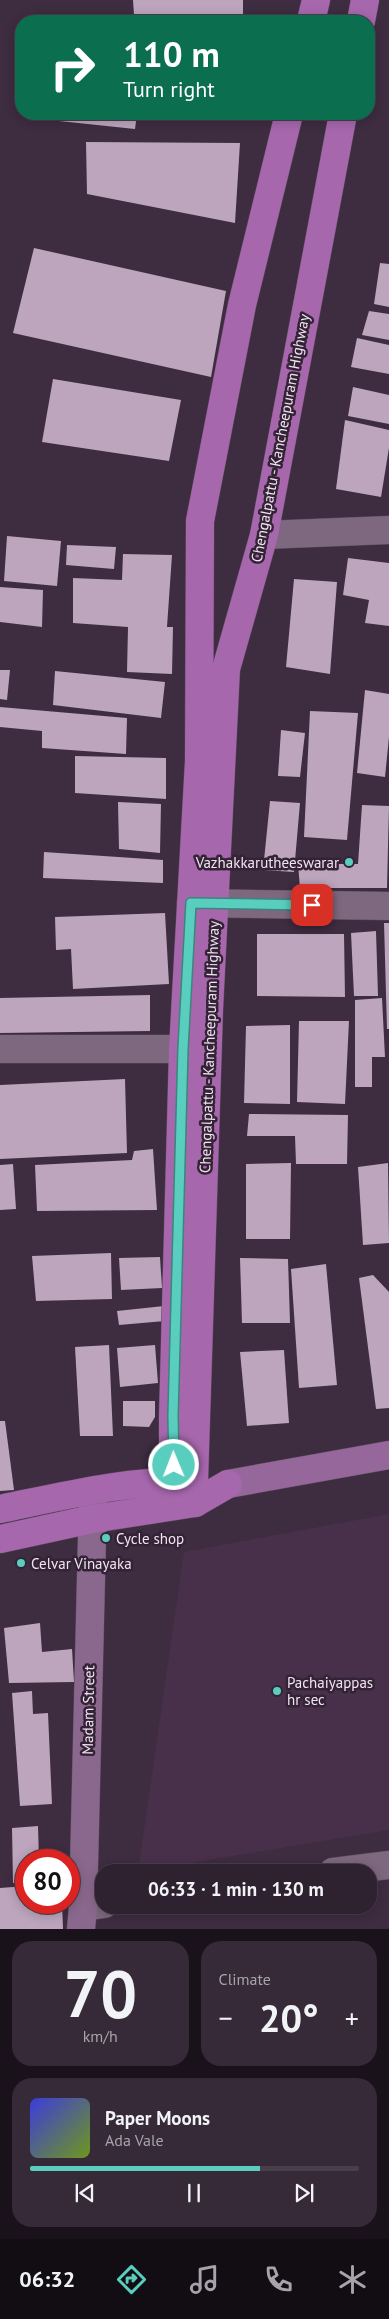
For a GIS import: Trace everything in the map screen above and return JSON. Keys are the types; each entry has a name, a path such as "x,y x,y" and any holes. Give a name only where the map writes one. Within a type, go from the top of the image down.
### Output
{"highway":[{"path":"312,15 316,0"},
{"path":"362,15 365,0"},
{"path":"184,1493 173,1416 183,1049 203,904 199,761 200,521 242,305 287,120"},
{"name":"Chengalpattu - Kancheepuram Highway","path":"184,1493 209,1020 203,904 226,669 264,535 342,120"},
{"path":"0,1539 92,1519 184,1493 228,1484"},
{"path":"0,1509 93,1490 184,1493"}],"main road":[{"path":"228,1484 389,1455"}],"street":[{"path":"264,535 389,530"},
{"path":"203,904 389,906"},
{"path":"0,1049 183,1049"},
{"name":"Madam Street","path":"89,1913 93,1490"}],"shaded area":[{"name":"Pachaiyappas hr sec","path":"389,1514 389,1830 186,1864 139,1864 184,1552"}],"building":[{"path":"133,0 243,0 243,15 134,15"},
{"path":"50,120 136,120 135,129"},
{"path":"86,142 240,143 235,223 87,194"},
{"path":"34,248 226,291 211,377 13,333"},
{"path":"380,263 389,264 389,307 374,304"},
{"path":"369,311 389,314 389,340 362,335"},
{"path":"357,338 389,345 389,374 351,367"},
{"path":"53,379 181,400 169,461 42,442"},
{"path":"353,387 389,395 389,424 348,416"},
{"path":"345,420 389,430 389,448 381,497 336,489"},
{"path":"7,536 61,541 57,586 4,581"},
{"path":"67,545 116,547 114,569 66,565"},
{"path":"123,554 172,555 167,627 173,627 172,674 127,672 128,627 73,623 73,578 122,580"},
{"path":"348,558 389,563 389,626 365,623 369,600 343,595"},
{"path":"294,579 337,582 330,674 286,667"},
{"path":"0,587 43,590 42,627 0,622"},
{"path":"0,670 10,670 7,700 0,699"},
{"path":"55,671 165,682 161,718 53,705"},
{"path":"365,690 389,694 389,737 385,777 357,773"},
{"path":"0,707 127,718 126,754 42,748 42,731 0,727"},
{"path":"310,711 358,713 347,840 304,837"},
{"path":"281,730 305,733 300,777 278,776"},
{"path":"75,756 166,758 166,799 75,793"},
{"path":"270,801 300,803 294,872 263,870"},
{"path":"118,802 161,804 160,853 119,849"},
{"path":"362,805 389,806 387,888 300,888 298,864 358,864"},
{"path":"44,852 163,860 163,883 43,878"},
{"path":"165,913 169,984 73,989 71,949 56,950 55,917"},
{"path":"384,923 389,923 389,1029 387,1029"},
{"path":"376,931 378,996 354,996 351,933"},
{"path":"257,934 344,934 345,997 257,996"},
{"path":"150,995 150,1031 0,1033 0,998"},
{"path":"382,998 385,1057 372,1057 372,1087 355,1087 355,1000"},
{"path":"299,1021 349,1021 345,1104 297,1102"},
{"path":"290,1025 290,1104 244,1103 246,1026"},
{"path":"125,1079 127,1153 0,1159 0,1085"},
{"path":"249,1114 348,1115 347,1164 296,1164 295,1136 247,1136"},
{"path":"153,1149 157,1210 37,1211 35,1165 132,1160 134,1151"},
{"path":"291,1163 290,1239 246,1239 246,1164"},
{"path":"388,1163 389,1243 363,1245 358,1167"},
{"path":"13,1164 16,1209 0,1210 0,1165"},
{"path":"111,1253 112,1299 36,1301 32,1256"},
{"path":"160,1257 162,1288 121,1290 119,1258"},
{"path":"240,1258 288,1259 290,1323 242,1323"},
{"path":"326,1264 337,1385 299,1388 291,1269"},
{"path":"373,1275 389,1292 389,1408 376,1409 359,1278"},
{"path":"164,1306 165,1321 119,1325 117,1311"},
{"path":"109,1345 113,1436 80,1436 75,1347"},
{"path":"155,1345 158,1383 120,1387 117,1348"},
{"path":"284,1350 289,1423 247,1426 240,1352"},
{"path":"123,1401 155,1401 155,1417 149,1427 123,1426"},
{"path":"0,1421 5,1421 14,1490 0,1491"},
{"path":"40,1623 42,1652 72,1649 74,1682 9,1683 4,1628"},
{"path":"32,1691 33,1714 48,1713 52,1804 20,1806 12,1693"},
{"path":"38,1826 39,1849 15,1849 15,1883 13,1883 12,1828"},
{"path":"15,1887 15,1914 62,1914 63,1929 0,1929 0,1888"}],"place":[{"name":"Vazhakkarutheeswarar","path":"349,862"},
{"name":"Cycle shop","path":"106,1538"},
{"name":"Celvar Vinayaka","path":"21,1563"},
{"name":"Pachaiyappas hr sec","path":"277,1691"}],"route":[{"path":"174,1465 173,1416 183,1049 191,903 312,905"}]}
